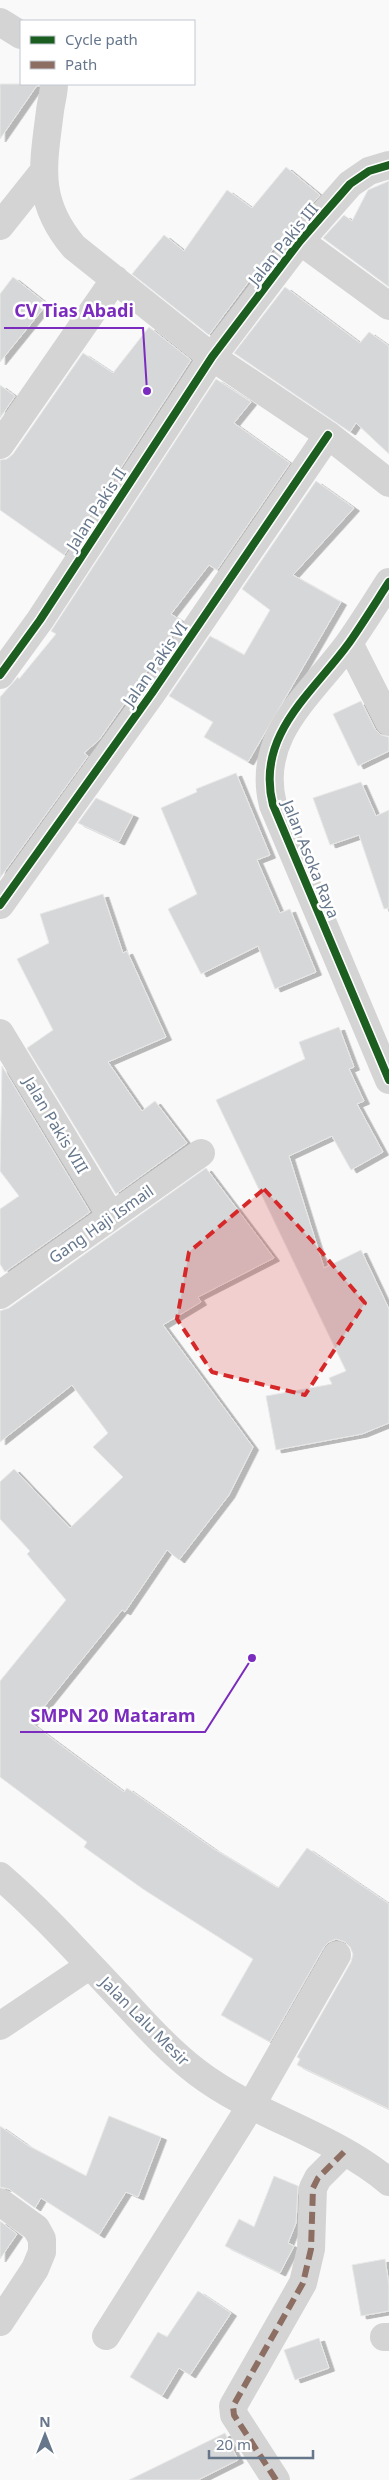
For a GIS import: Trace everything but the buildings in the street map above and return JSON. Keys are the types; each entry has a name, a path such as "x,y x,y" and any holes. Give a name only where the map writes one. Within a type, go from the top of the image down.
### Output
{"street":[{"path":"0,22 20,34"},
{"path":"54,85 42,172 48,205 63,234 74,247 212,357 328,435 389,483"},
{"name":"Jalan Pakis III","path":"212,357 300,240 350,184 369,171 389,165"},
{"path":"0,226 42,172"},
{"path":"300,240 389,306"},
{"path":"0,445 115,279"},
{"name":"Jalan Pakis II","path":"0,675 40,620 212,357"},
{"name":"Jalan Pakis VI","path":"0,905 152,693 328,435"},
{"name":"Jalan Asoka Raya","path":"389,582 349,643 288,719 273,748 268,787 273,805 389,1080"},
{"path":"349,643 389,722"},
{"name":"Jalan Pakis VIII","path":"0,1034 111,1216"},
{"name":"Gang Haji Ismail","path":"0,1295 201,1153"},
{"name":"Jalan Lalu Mesir","path":"0,1876 28,1899 89,1966 174,2054 220,2088 298,2126 344,2152 389,2182"},
{"path":"106,2336 252,2104 337,1955"},
{"path":"0,2026 89,1966"},
{"path":"276,2480 234,2415 233,2406 303,2283 311,2249 313,2188 318,2178 344,2152"},
{"path":"0,2202 36,2228 42,2239 42,2252 0,2322"}],"highlighted area":[{"path":"264,1189 313,1242 365,1303 305,1395 212,1372 177,1319 189,1252"}],"marked path":[{"path":"276,2480 234,2415 233,2406 303,2283 311,2249 313,2188 318,2178 344,2152"}],"cycle path":[{"path":"0,675 40,620 212,357 300,241 350,184 369,171 389,165"},
{"path":"0,905 152,693 328,435"},
{"path":"389,582 349,643 290,717 279,736 272,757 270,780 273,805 389,1080"}],"place":[{"name":"CV Tias Abadi","path":"147,391"},
{"name":"SMPN 20 Mataram","path":"252,1658"}]}
